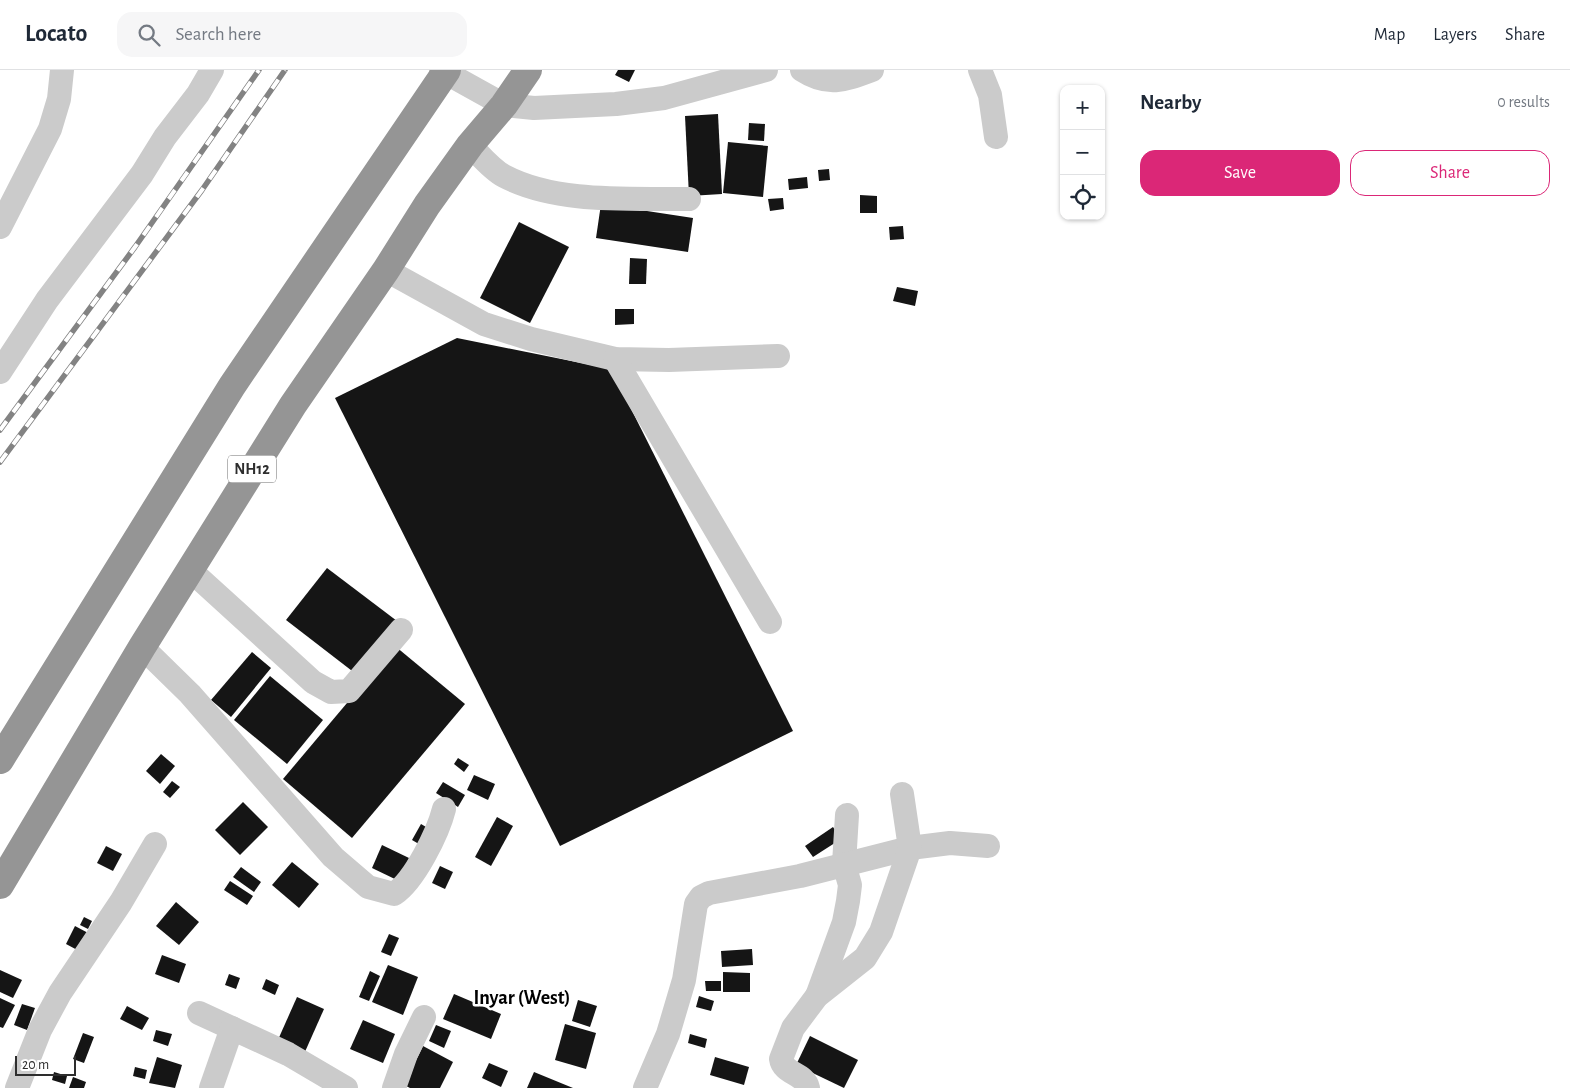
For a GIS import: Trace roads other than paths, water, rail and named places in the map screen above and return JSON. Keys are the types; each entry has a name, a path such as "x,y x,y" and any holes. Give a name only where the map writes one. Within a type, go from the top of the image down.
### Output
{"highway":[{"name":"NH12","path":"0,885 142,646 292,405 386,270 427,205 470,145 504,106 528,70"},
{"path":"0,760 232,386 444,71"}],"street":[{"path":"0,227 50,130 59,99 62,70"},
{"path":"0,372 48,300 142,174 165,137 198,94 212,70"},
{"path":"444,71 504,106 534,108 616,104 664,98 766,70"},
{"path":"802,70 815,78 840,81 872,70"},
{"path":"980,70 990,95 996,137"},
{"path":"470,145 503,176 529,186 582,197 689,199"},
{"path":"386,270 484,324 531,339 615,359 669,360 778,356"},
{"path":"615,359 770,622"},
{"path":"190,570 313,682 331,692 349,691 401,630"},
{"path":"142,646 190,694 333,857 368,887 394,894 403,888 433,838 444,809"},
{"path":"808,1088 804,1079 786,1068 781,1059 792,1028 817,996 865,958 881,932 910,848 902,794"},
{"path":"817,996 844,922 850,885 844,864 847,815"},
{"path":"645,1088 668,1034 684,980 696,904 701,897 725,889 800,876 910,848 950,843 988,846"},
{"path":"17,1088 40,1030 60,993 121,902 155,844"},
{"path":"199,1013 288,1054 346,1088"},
{"path":"394,1088 406,1054 424,1017"},
{"path":"211,1088 232,1028"}],"railway":[{"path":"0,430 135,247 259,70"},
{"path":"0,462 202,190 285,70"}],"district":[{"name":"Inyar (West)","path":"522,998"}]}
